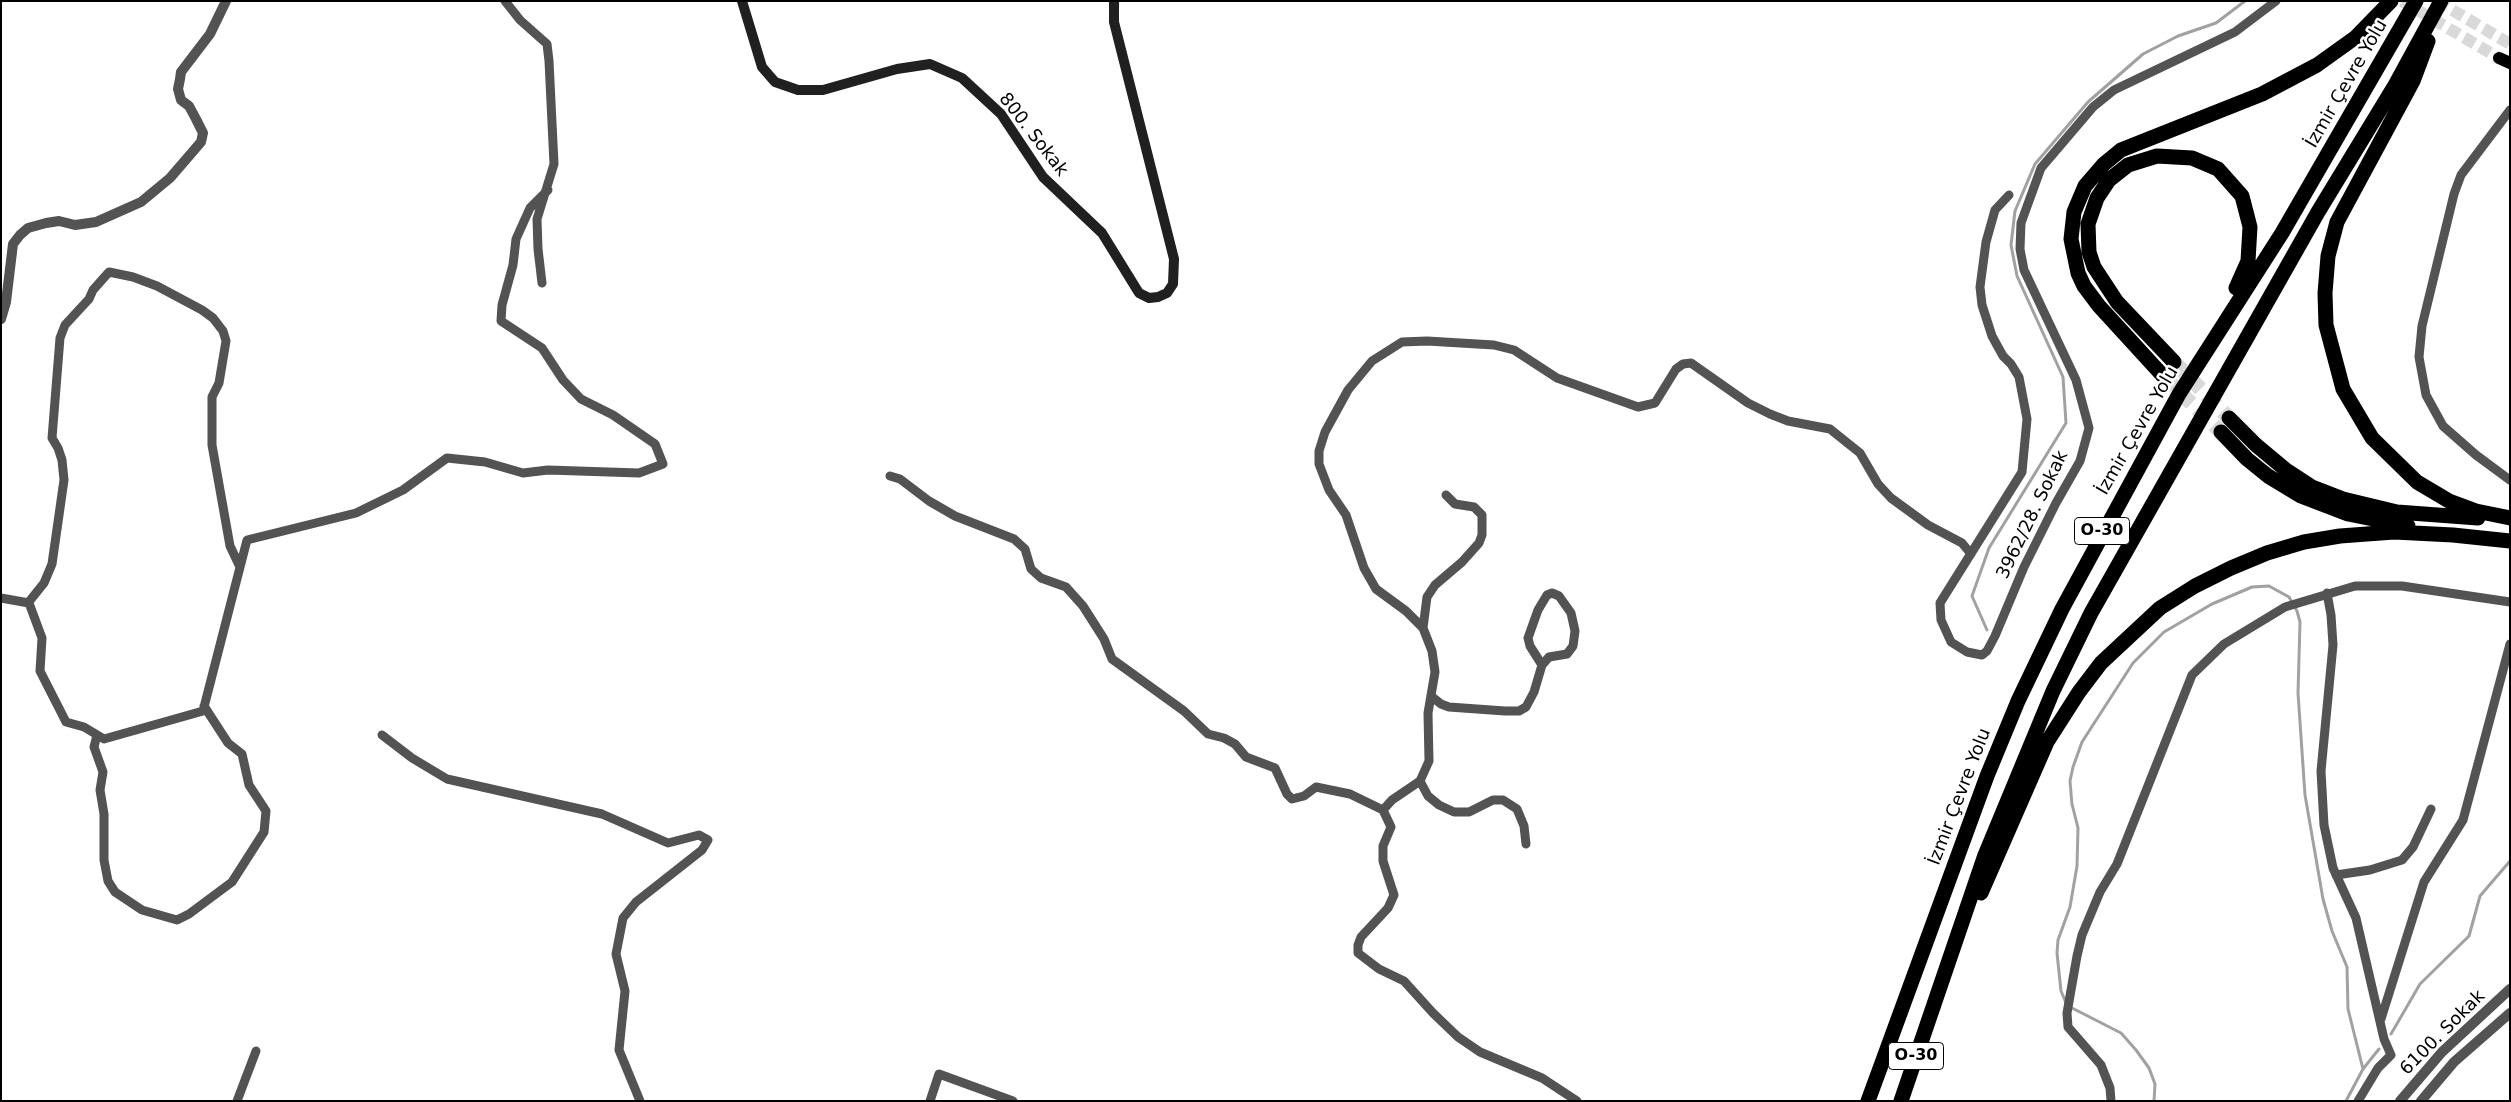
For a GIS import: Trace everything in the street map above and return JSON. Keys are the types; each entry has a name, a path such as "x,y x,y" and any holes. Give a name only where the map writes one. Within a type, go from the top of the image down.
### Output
{"highway":[{"path":"2164,377 2099,306 2084,286 2078,273 2071,239 2074,212 2085,186 2104,164 2121,150 2262,94 2317,66 2356,37 2391,1"},
{"name":"İzmir Çevre Yolu","path":"1868,1101 1951,870 2018,701 2105,525 2179,394 2282,233 2416,1"},
{"path":"2442,1 2412,82 2337,222 2328,256 2325,293 2326,325 2343,389 2372,438 2417,482 2449,502 2510,519"},
{"name":"O-30","path":"1901,1101 1988,847 2053,691 2091,613 2318,212 2394,87 2442,1"},
{"path":"2174,362 2105,286 2094,266 2087,238 2088,224 2097,198 2109,180 2128,165 2157,156 2192,158 2218,169 2242,196 2250,227 2250,251 2245,271 2179,394"},
{"path":"2229,418 2256,445 2286,470 2312,487 2343,500 2397,512 2510,519"},
{"path":"2221,432 2247,459 2268,476 2301,496 2323,506 2348,514 2454,535"},
{"path":"1931,1012 2047,742 2079,692 2102,663 2129,635 2160,608 2195,586 2267,553 2304,542 2394,532 2454,535 2510,541"}],"main road":[{"name":"800. Sokak","path":"742,1 762,67 775,82 798,90 823,90 897,69 930,64 962,78 1001,114 1042,177 1102,233 1139,293 1149,298 1158,298 1167,293 1173,284 1174,258 1114,22 1114,1"}],"street":[{"path":"1,319 13,244 20,235 28,228 46,223 59,221 75,225 96,222 141,202 170,178 201,142 203,132 189,106 181,100 178,89 181,72 210,34 226,1"},
{"path":"504,1 520,20 547,44 554,164 548,190 538,219 538,248 542,282"},
{"name":"3962/28. Sokak","path":"2009,195 1995,210 1986,242 1980,287 1982,305 1992,336 2003,356 2011,364 2019,377 2027,419 2022,472 1940,603 1941,620 1950,642 1967,652 1982,655 1987,651 1995,636 2028,559 2056,502 2080,461 2090,428 2076,380 2024,270 2020,249 2021,223 2041,168 2093,107 2114,90 2235,32 2276,1"},
{"path":"2510,110 2461,175 2454,194 2422,326 2419,357 2426,395 2443,426 2476,455 2510,480"},
{"path":"28,603 42,638 40,671 66,722 84,727 104,739 203,711 247,540 356,513 403,490 447,458 485,462 523,473 548,470 639,472 663,464 655,444 613,415 581,398 563,380 542,348 501,321 502,305 513,265 516,239 530,208 548,190"},
{"path":"28,603 44,584 52,564 64,480 62,460 52,438 60,338 65,324 89,300 108,272 134,277 157,286 202,310 213,318 223,331 226,341 219,383 212,396 212,445 218,468 218,489 230,546 240,567"},
{"path":"1383,810 1392,800 1420,781 1429,761 1428,713 1435,672 1432,651 1423,628 1406,611 1376,589 1364,568 1346,515 1329,490 1319,464 1321,441 1348,390 1372,361 1389,349 1411,341 1494,345 1514,350 1557,378 1638,407 1655,403 1676,368 1683,364 1691,363 1748,403 1770,414 1788,421 1830,429 1860,453 1878,484 1891,498 1928,524 1962,543 1971,554"},
{"path":"890,476 900,479 929,502 955,516 1014,539 1025,549 1031,569 1041,578 1066,588 1083,606 1104,639 1112,659 1137,679 1163,694 1204,728 1208,734 1224,738 1235,744 1246,757 1275,768 1287,794 1292,799 1304,796 1316,787 1350,794 1383,810 1391,827 1383,846 1383,861 1394,895 1388,908 1361,937 1358,953 1378,969 1404,981 1433,1013 1458,1036 1480,1052 1542,1078 1577,1101"},
{"path":"1423,628 1427,597 1435,585 1462,562 1479,543 1482,535 1482,515 1474,507 1455,504 1446,495"},
{"path":"2111,1101 2110,1088 2101,1065 2068,1027 2069,1006 2082,935 2100,892 2117,864 2192,675 2224,644 2285,607 2298,601 2355,586 2384,585 2510,602"},
{"path":"1431,696 1441,704 1449,707 1519,711 1526,707 1534,692 1542,665 1549,657 1567,654 1573,646 1575,631 1571,613 1559,596 1552,593 1547,595 1538,610 1528,638 1530,646 1542,665"},
{"path":"2327,593 2333,644 2321,771 2324,825 2336,875 2356,918 2386,1045 2391,1055 2378,1068 2358,1101"},
{"path":"1,598 28,603"},
{"path":"2380,1020 2424,882 2463,820 2507,668 2510,644"},
{"path":"98,735 94,747 103,772 100,790 104,814 104,860 108,881 115,892 142,910 177,920 189,914 232,882 264,832 266,811 249,785 242,754 228,743 204,706"},
{"path":"382,735 412,758 447,779 602,814 668,843 699,835 708,840 702,850 636,902 624,918 616,954 625,991 619,1050 640,1101"},
{"path":"1420,781 1428,796 1439,805 1454,812 1469,812 1493,800 1503,800 1518,809 1524,826 1526,844"},
{"path":"2336,875 2370,870 2402,860 2413,847 2432,809"},
{"name":"6100. Sokak","path":"2400,1101 2442,1052 2510,989"},
{"name":"6100. Sokak","path":"2421,1101 2454,1062 2510,1012"},
{"path":"237,1101 256,1051"},
{"path":"930,1101 939,1074 1013,1101"}],"waterway":[{"path":"1987,630 1972,596 1989,548 2066,423 2063,377 2017,276 2011,245 2015,211 2035,164 2088,102 2143,54 2178,36 2216,23 2245,1"},
{"path":"2072,805 2070,781 2082,742 2133,663 2164,632 2212,604 2252,587 2269,586 2289,597 2297,611 2300,622 2298,693 2305,795 2323,899 2332,931 2347,967 2348,1009 2363,1069"},
{"path":"2066,1003 2061,991 2057,953 2058,940 2070,907 2077,866 2078,828 2072,804"},
{"path":"2391,1034 2420,984 2469,936 2480,896 2510,861"},
{"path":"2070,1007 2121,1033 2149,1068 2155,1084 2154,1101"},
{"path":"2346,1101 2363,1069 2379,1049"}],"tunnel":[{"path":"2402,1 2499,58"},
{"path":"2437,1 2510,44"},
{"path":"2174,362 2229,418"},
{"path":"2164,377 2221,432"}]}
